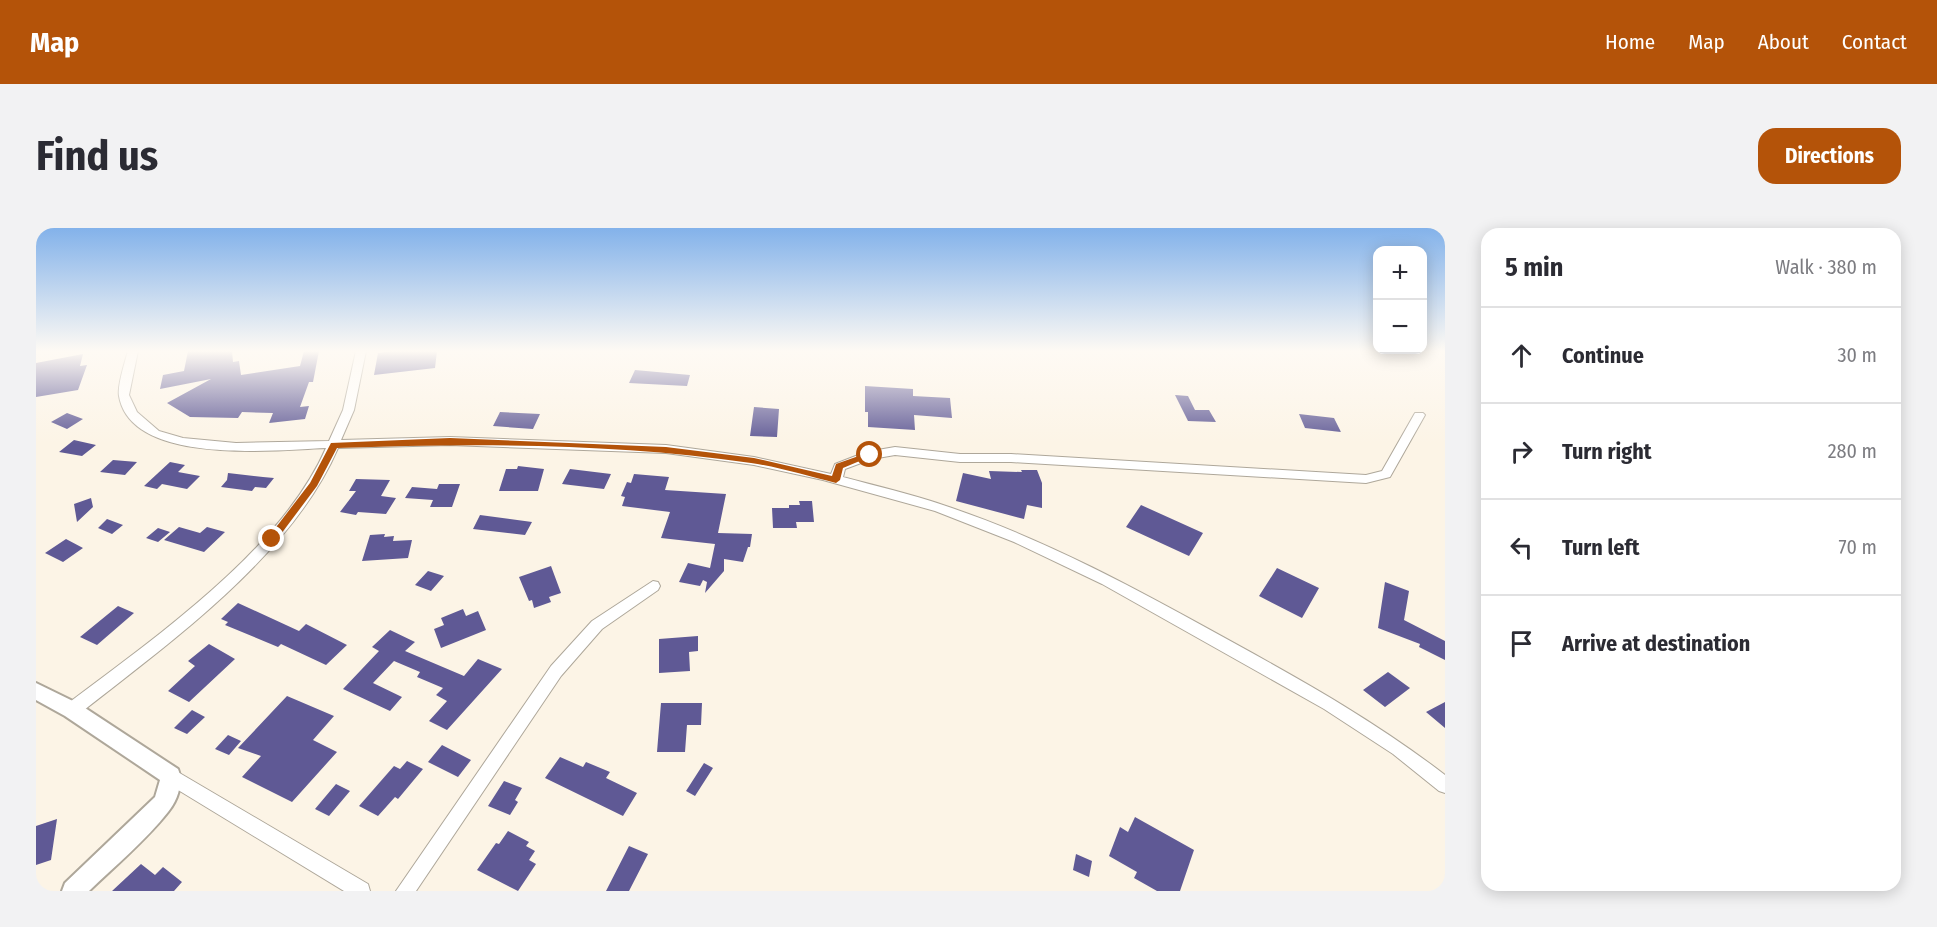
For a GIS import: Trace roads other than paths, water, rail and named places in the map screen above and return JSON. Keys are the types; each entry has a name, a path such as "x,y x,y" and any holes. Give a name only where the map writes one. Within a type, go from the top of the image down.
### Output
{"street":[{"path":"127,382 124,395 132,414 155,434 183,442 236,447 450,441 666,449 754,461 939,508 1019,539 1107,580 1330,704 1399,749 1445,785"},
{"path":"72,710 199,609 272,539 314,484 352,403 356,382"},
{"path":"836,480 839,466 870,455 895,451 960,458 1011,458 1366,479 1386,474 1419,415"},
{"path":"405,891 556,671 597,625 652,586"},
{"path":"36,691 72,710 171,776 361,891"},
{"path":"73,891 162,804 170,788 171,776"}]}
